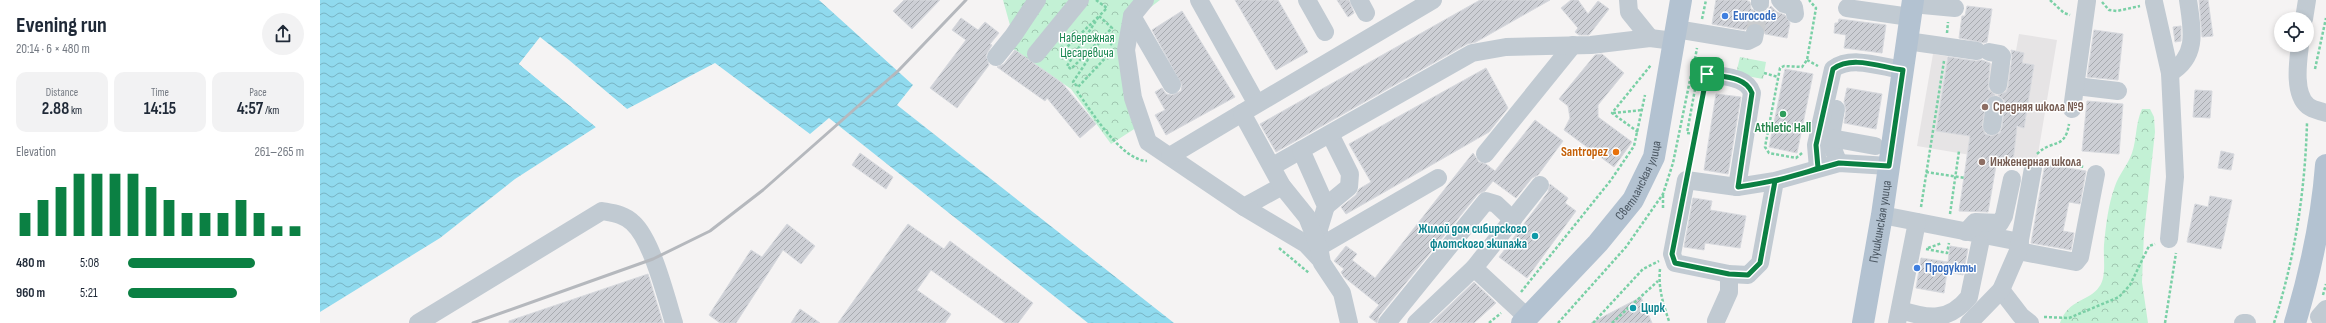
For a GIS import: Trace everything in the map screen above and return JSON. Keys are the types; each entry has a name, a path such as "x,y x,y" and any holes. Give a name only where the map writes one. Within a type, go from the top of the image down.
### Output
{"main road":[{"name":"Светланская улица","path":"1525,320 1598,243 1633,200 1654,157 1664,37 1681,0"},
{"name":"Пушкинская улица","path":"1862,323 1882,215 1876,169 1903,70 1912,7"},
{"path":"2295,323 2318,230 2324,193 2326,165"}],"lane":[{"path":"996,57 1013,36 1036,0"},
{"path":"1145,0 1132,16 1126,50 1133,98 1148,142 1244,207 1306,244 1321,255"},
{"path":"1199,0 1253,97"},
{"path":"1306,0 1325,32"},
{"path":"1170,156 1433,0"},
{"path":"1628,0 1629,12 1664,37"},
{"path":"1780,0 1784,4 1794,7 1795,14"},
{"path":"2170,73 2181,67 2193,38 2188,0"},
{"path":"2305,12 2307,0"},
{"path":"1036,54 1077,1"},
{"path":"2154,2 2170,73 2175,177 2170,239"},
{"path":"2072,109 2089,4"},
{"path":"1847,8 1951,5"},
{"path":"1132,16 1172,85"},
{"path":"1273,166 1472,53 1506,47 1573,45 1591,46 1664,37 1748,42 1754,38 1755,33"},
{"path":"1907,41 2000,54 2002,56 1998,85"},
{"path":"1485,154 1573,45"},
{"path":"2300,52 2299,87 2302,98 2308,106 2326,114"},
{"path":"1818,168 1816,145 1833,69 1841,63 1854,62 1903,70"},
{"path":"1705,82 1743,81 1750,85 1752,93 1738,187"},
{"path":"2076,86 2118,91"},
{"path":"1839,163 1832,148 1831,138 1840,87"},
{"path":"1992,126 1995,105"},
{"path":"1242,113 1273,166 1282,186 1307,217 1321,255 1342,293 1348,312 1349,323"},
{"path":"1321,255 1319,229 1326,206 1349,187 1350,174 1330,134"},
{"path":"1831,138 1875,146"},
{"path":"1301,150 1326,206"},
{"path":"1969,323 2001,290 2019,246 2035,159"},
{"path":"1775,181 1760,263 1748,275 1729,274 1675,263 1672,254 1686,180 1738,187 1775,181 1839,163 1876,169"},
{"path":"1882,215 1919,218 2076,262 2080,257 2096,174"},
{"path":"1321,255 1438,178"},
{"path":"1966,232 1975,222 2000,223 2004,216 2012,179"},
{"path":"1416,323 1474,268 1540,185"},
{"path":"1244,207 1282,186"},
{"path":"1387,323 1486,202 1496,204 1513,220"},
{"path":"418,323 602,211 617,213 633,222 645,236 674,323"},
{"path":"1919,218 1899,316 1933,318 1954,311 1964,303 1969,297 1980,244"},
{"path":"1474,268 1512,302 1525,320"},
{"path":"1716,321 1729,292 1729,274"},
{"path":"2001,290 2028,320"}],"path":[{"path":"1060,44 1064,50 1107,8 1096,0"},
{"path":"1803,147 1801,154 1796,158 1769,153 1765,147 1780,68 1784,66 1802,67 1807,60 1816,8 1809,0"},
{"path":"2050,0 2064,13 2089,4 2108,10 2117,11 2154,2"},
{"path":"1919,218 1951,5"},
{"path":"1099,16 1112,28 1071,68 1067,66 1099,16"},
{"path":"2314,70 2326,18"},
{"path":"1103,37 1115,48 1078,87 1073,82 1103,37"},
{"path":"1612,112 1651,65 1664,37"},
{"path":"1807,60 1816,66"},
{"path":"1650,72 1651,65"},
{"path":"1764,73 1778,77"},
{"path":"1696,134 1687,133 1695,89 1705,82"},
{"path":"1686,180 1705,82"},
{"path":"1489,323 1512,302 1611,180 1634,146 1647,88"},
{"path":"1077,91 1113,141 1143,161 1149,161"},
{"path":"2274,323 2290,264 2306,170 2308,106"},
{"path":"1612,112 1642,110"},
{"path":"1685,111 1691,112"},
{"path":"1612,112 1638,132"},
{"path":"2035,159 2046,146 2057,145 2068,134"},
{"path":"1950,214 1959,151"},
{"path":"2035,159 2091,168 2096,174"},
{"path":"1926,172 1955,178 1965,178"},
{"path":"2028,320 2069,318 2119,297 2130,285 2149,246 2170,239 2177,256 2165,323"},
{"path":"1949,240 1947,253 1926,249 1937,244 1949,240"},
{"path":"1592,323 1644,269 1662,260 1659,281 1669,321"},
{"path":"1612,323 1659,281"}],"shaded area":[{"name":"Средняя школа №9","path":"2019,34 2057,40 2036,166 1917,146 1933,54 2013,67"}],"green space":[{"name":"Набережная Цесаревича","path":"1003,0 1160,0 1130,23 1142,124 1111,144 1071,89 1013,49 1013,36"},
{"path":"1740,57 1766,62 1763,79 1736,74"},
{"path":"2142,109 2150,109 2154,117 2155,132 2144,233 2142,282 2148,323 2060,323 2068,309 2095,292 2103,278 2104,245 2111,200 2117,182 2132,153 2138,121"}],"water":[{"path":"320,0 819,0 913,85 897,105 1174,323 1088,323 829,118 810,134 715,63 627,109 540,38 519,64 596,127 515,179 440,238 320,312"}],"pier":[{"path":"540,37 627,109 626,110 540,40 521,63 598,126 596,127 519,64"}],"building":[{"path":"904,0 940,0 912,29 893,11"},
{"path":"1235,0 1278,0 1308,52 1276,70"},
{"path":"1337,0 1349,0 1354,13 1348,17"},
{"path":"1480,0 1550,0 1476,42 1467,44 1276,152 1260,124"},
{"path":"1571,0 1578,0 1588,14 1598,1 1609,9 1589,35 1579,35 1575,32 1578,28 1561,8"},
{"path":"1716,0 1746,0 1750,2 1751,9 1760,13 1766,12 1771,6 1777,12 1785,15 1790,23 1787,38 1765,34 1762,25 1757,23 1751,23 1745,30 1712,24"},
{"path":"2199,0 2208,0 2213,36 2202,37"},
{"path":"1967,6 1992,9 1987,42 1984,43 1959,38 1962,16 1965,16"},
{"path":"1182,11 1235,97 1166,135 1155,115 1165,110 1155,92 1162,88 1166,94 1172,95 1181,91 1182,85 1152,30"},
{"path":"961,18 978,30 985,22 999,33 990,44 992,45 986,55 989,65 957,108 930,88 966,40 952,30"},
{"path":"1839,19 1886,25 1882,53 1844,48 1846,35 1834,33 1835,23 1838,23"},
{"path":"2181,26 2181,41 2175,42 2173,27"},
{"path":"2094,30 2123,34 2118,80 2087,77"},
{"path":"1015,50 1062,83 1096,124 1080,138 1047,98 1045,101 997,67 1004,64"},
{"path":"2011,50 2024,53 2022,63 2034,65 2024,128 2017,126 2013,162 1997,160 1988,212 1959,211 1970,136 1936,131 1948,57 1976,61 1982,60 1990,63 1988,89 1995,95 1987,99 1982,125 1985,134 1991,136 2000,133 2002,127 2005,101 1998,95 2006,92 2008,87 2012,57"},
{"path":"1602,54 1624,73 1598,105 1598,117 1632,142 1614,167 1564,130 1570,118 1568,106 1559,99 1595,55"},
{"path":"1486,68 1508,108 1489,132 1346,214 1341,207 1356,195 1359,189 1371,182 1349,144"},
{"path":"1785,69 1813,74 1797,153 1769,147"},
{"path":"1847,88 1882,94 1876,129 1844,123 1846,110 1844,102"},
{"path":"2195,90 2212,91 2210,118 2193,117"},
{"path":"1716,94 1741,97 1728,174 1704,170"},
{"path":"2087,101 2123,104 2119,154 2082,151"},
{"path":"1535,120 1563,141 1538,175 1532,178 1516,198 1493,181 1485,191 1478,194 1379,316 1377,323 1369,317 1379,305 1344,277 1341,272 1344,269 1334,261 1346,246 1357,254 1352,260 1375,278 1473,153 1479,162 1486,164 1495,171"},
{"path":"2221,151 2234,154 2231,170 2218,168"},
{"path":"860,153 893,177 886,189 852,165"},
{"path":"2045,164 2086,171 2080,204 2069,202 2063,231 2074,233 2071,250 2031,243"},
{"path":"1550,184 1568,198 1565,203 1576,211 1527,278 1499,257 1548,192"},
{"path":"2210,196 2232,200 2221,249 2187,242 2195,204 2208,207"},
{"path":"1693,198 1712,201 1710,210 1746,216 1740,248 1705,243 1704,250 1684,247"},
{"path":"787,224 815,246 801,264 783,250 736,323 720,323 709,315 751,250 762,257"},
{"path":"908,224 944,249 950,241 1033,303 1018,323 1005,323 931,270 917,290 951,314 945,323 838,323"},
{"path":"1950,246 1968,249 1963,275 1947,272 1944,293 1916,288 1921,258 1948,262"},
{"path":"648,274 663,323 509,323 509,321"},
{"path":"1474,282 1496,303 1474,323 1431,323"},
{"name":"Цирк","path":"1641,297 1652,323 1591,323"},
{"path":"800,309 820,323 791,323"}],"tunnel":[{"path":"1755,33 1760,3"}],"railway":[{"path":"473,323 653,259 710,231 763,190 899,70 966,0"}],"place":[{"name":"Eurocode","path":"1725,16"},
{"name":"Средняя школа №9","path":"1985,107"},
{"name":"Athletic Hall","path":"1783,114"},
{"name":"Santropez","path":"1616,152"},
{"name":"Инженерная школа","path":"1982,162"},
{"name":"Жилой дом сибирского флотского экипажа","path":"1535,236"},
{"name":"Продукты","path":"1917,268"},
{"name":"Цирк","path":"1633,308"}],"route":[{"path":"1707,74 1672,254 1675,263 1729,274 1748,275 1760,263 1775,181 1818,168 1839,163 1889,166 1903,70 1854,62 1841,63 1833,69 1816,145 1818,168 1807,172 1775,181 1738,187 1752,93 1750,85 1743,81 1707,74"}]}
